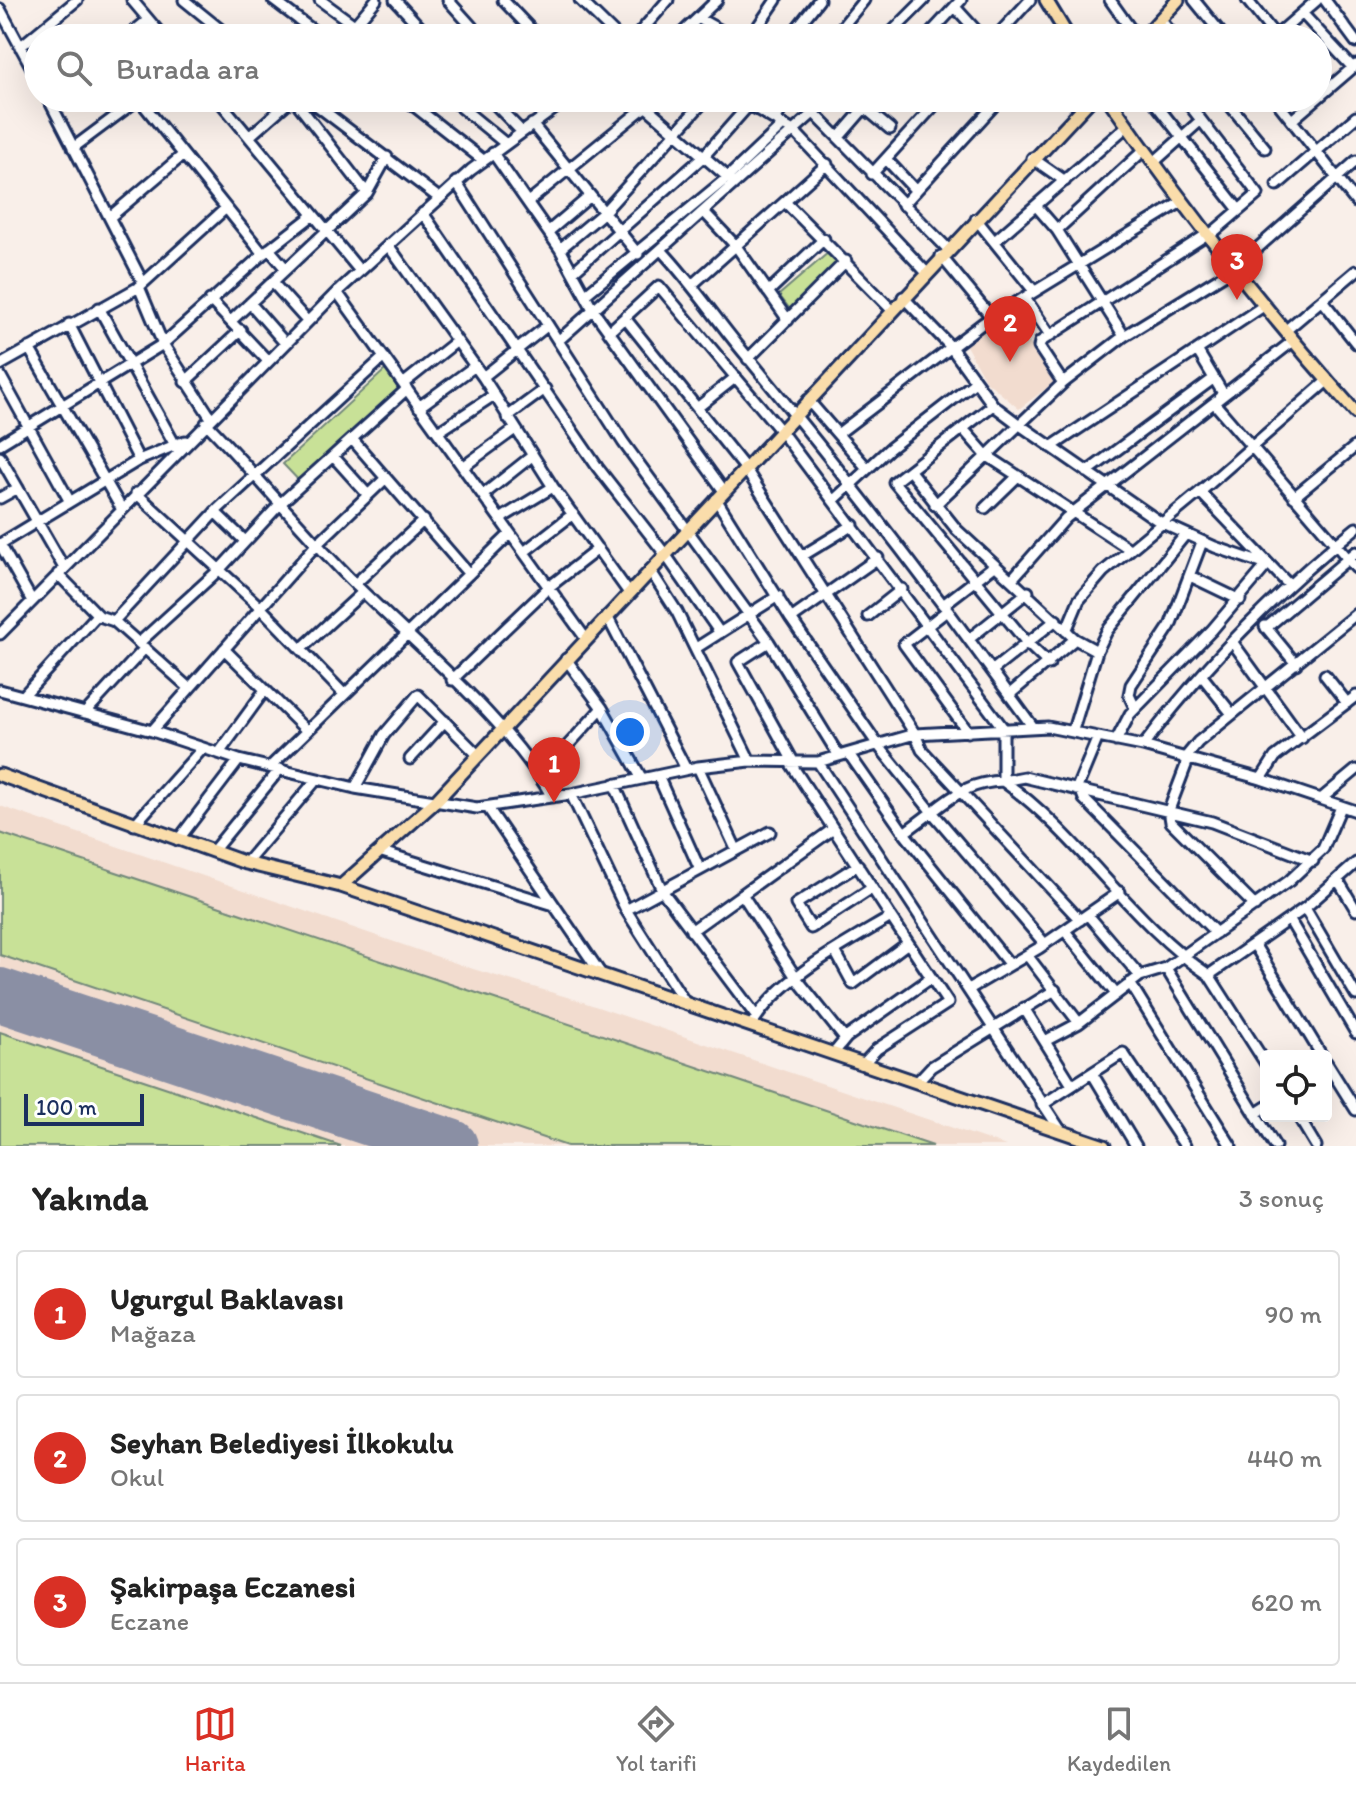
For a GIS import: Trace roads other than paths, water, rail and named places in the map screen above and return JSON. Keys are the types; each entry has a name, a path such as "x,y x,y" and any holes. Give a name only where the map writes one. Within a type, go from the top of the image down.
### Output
{"main road":[{"path":"1155,24 1178,0"},
{"path":"1051,2 1059,24"},
{"path":"341,886 435,802 1078,112"},
{"path":"1118,112 1235,268 1356,413"},
{"path":"0,775 246,863 341,886 686,1004 754,1021 833,1054 1104,1146"}],"street":[{"path":"48,24 77,0"},
{"path":"184,0 214,24"},
{"path":"273,0 305,24"},
{"path":"320,0 352,24"},
{"path":"357,24 376,0"},
{"path":"395,0 416,24"},
{"path":"448,0 469,24"},
{"path":"503,0 526,24"},
{"path":"580,0 605,24"},
{"path":"692,24 717,0"},
{"path":"760,24 776,0"},
{"path":"800,24 819,0"},
{"path":"845,24 862,3 849,0"},
{"path":"900,24 924,0"},
{"path":"1008,24 1030,0"},
{"path":"1110,0 1129,24"},
{"path":"1194,0 1214,24"},
{"path":"1247,0 1266,24"},
{"path":"1290,24 1317,0"},
{"path":"1325,0 1356,42"},
{"path":"134,1 152,24"},
{"path":"645,24 661,2"},
{"path":"939,24 958,3 973,24"},
{"path":"0,9 24,54"},
{"path":"1302,13 1313,24"},
{"path":"698,18 709,24"},
{"path":"1160,19 1164,24"},
{"path":"143,24 148,20"},
{"path":"20,47 24,44"},
{"path":"1332,44 1355,67 1332,85"},
{"path":"56,112 110,217 163,344 209,421 316,545 501,730 540,776 552,797"},
{"path":"73,148 122,112"},
{"path":"150,112 226,208 286,269"},
{"path":"229,112 360,271"},
{"path":"250,136 277,112"},
{"path":"304,112 367,193"},
{"path":"326,112 439,198"},
{"path":"422,112 483,160"},
{"path":"467,112 506,144"},
{"path":"503,112 522,132"},
{"path":"1,630 337,292 456,182 549,112"},
{"path":"528,202 640,112"},
{"path":"652,112 736,185"},
{"path":"560,249 603,213 695,112"},
{"path":"574,271 621,233 703,157 735,112"},
{"path":"761,112 795,132 926,272"},
{"path":"586,294 727,178 778,123 782,112"},
{"path":"840,136 861,112"},
{"path":"870,112 890,129"},
{"path":"872,174 928,112"},
{"path":"903,205 988,112"},
{"path":"1162,112 1239,210"},
{"path":"1063,383 1039,347 1050,335 1210,234 1258,194 1195,112"},
{"path":"1235,112 1265,148"},
{"path":"1285,112 1356,202"},
{"path":"1292,120 1301,112"},
{"path":"558,341 815,114 840,136 945,253 992,318"},
{"path":"1277,185 1356,117"},
{"path":"1153,163 1201,120"},
{"path":"532,124 566,170 638,254"},
{"path":"996,240 1127,126"},
{"path":"1057,230 1144,150"},
{"path":"493,153 549,231 594,311 720,495 791,619 878,745 1045,944"},
{"path":"110,217 183,155"},
{"path":"231,321 327,234 367,193 387,157"},
{"path":"1032,158 1065,181"},
{"path":"886,159 916,191"},
{"path":"935,505 1017,423 1063,383 1124,336 1235,268 1356,161"},
{"path":"693,284 827,164"},
{"path":"456,182 686,532 750,614 844,755 1010,965"},
{"path":"549,231 589,197"},
{"path":"839,433 950,346 1183,201"},
{"path":"785,202 892,310"},
{"path":"1037,207 1057,230 1124,336"},
{"path":"0,365 140,284 226,208"},
{"path":"423,213 598,468 665,554 720,633"},
{"path":"705,213 736,246 788,320"},
{"path":"0,444 163,344 210,300 312,216"},
{"path":"976,219 996,240 1034,291"},
{"path":"768,292 824,239"},
{"path":"388,245 483,377 532,456 629,593"},
{"path":"662,251 693,284 748,359 797,413 1033,727"},
{"path":"748,359 846,261"},
{"path":"1013,578 1074,512 1215,404 1289,336 1322,300 1355,275"},
{"path":"273,283 307,321"},
{"path":"609,332 659,286 780,430 902,589 1003,728 1003,781"},
{"path":"337,292 586,639"},
{"path":"903,297 950,346 993,405 1017,423 1160,522 1202,542 1267,565"},
{"path":"1025,298 1050,335"},
{"path":"210,300 267,360"},
{"path":"1322,300 1356,343"},
{"path":"250,303 285,343"},
{"path":"1051,447 1265,305"},
{"path":"99,308 175,445"},
{"path":"625,318 745,468 827,593 922,750 1140,976"},
{"path":"69,324 139,460"},
{"path":"483,377 548,325"},
{"path":"185,382 241,330"},
{"path":"85,713 142,646 281,503 457,341"},
{"path":"29,348 121,508"},
{"path":"1197,350 1224,395"},
{"path":"114,621 215,512 384,357"},
{"path":"419,407 475,366"},
{"path":"0,375 69,500"},
{"path":"697,408 736,377"},
{"path":"1087,472 1213,379"},
{"path":"1066,631 1079,600 1128,548 1200,492 1327,381"},
{"path":"834,500 867,468 974,383"},
{"path":"507,417 545,389"},
{"path":"438,432 494,395"},
{"path":"808,400 867,468"},
{"path":"1215,404 1336,544 1352,555 1356,568"},
{"path":"993,405 894,482 1028,644 1049,664"},
{"path":"463,467 515,429"},
{"path":"964,430 986,455 1128,548"},
{"path":"32,601 0,544 139,460 190,439"},
{"path":"352,439 469,574"},
{"path":"1294,497 1356,446"},
{"path":"333,456 368,495"},
{"path":"483,495 532,456"},
{"path":"0,457 61,571 97,615 114,621 189,688"},
{"path":"910,471 935,505 995,565 1013,578 1075,639 1097,651"},
{"path":"985,508 1017,477"},
{"path":"152,731 316,545 386,478"},
{"path":"500,519 553,487"},
{"path":"0,498 18,488"},
{"path":"1200,492 1289,585"},
{"path":"136,493 261,608 344,694"},
{"path":"215,512 245,541"},
{"path":"524,552 573,514"},
{"path":"355,584 424,520"},
{"path":"802,556 853,525"},
{"path":"1143,746 1177,702 1289,585 1356,528"},
{"path":"213,851 306,730 510,534"},
{"path":"1073,730 1097,651 1117,614 1185,535"},
{"path":"1135,708 1129,695 1131,685 1170,626 1202,542"},
{"path":"452,680 549,587 598,549"},
{"path":"1266,628 1352,555"},
{"path":"791,619 878,558"},
{"path":"968,732 904,644 995,565"},
{"path":"1116,741 1135,708 1240,600 1267,565"},
{"path":"650,570 696,648 750,761"},
{"path":"1190,576 1240,600"},
{"path":"868,616 902,589"},
{"path":"301,649 363,592"},
{"path":"969,639 1028,592"},
{"path":"696,648 778,596"},
{"path":"1255,906 1171,822 1169,810 1186,759 1198,742 1356,614"},
{"path":"24,695 97,615"},
{"path":"607,616 686,769"},
{"path":"1258,617 1296,664"},
{"path":"993,670 1056,620"},
{"path":"1010,694 1075,639"},
{"path":"769,642 738,662 793,764 833,829 948,1003 877,1049 863,1064"},
{"path":"1233,643 1302,738"},
{"path":"224,649 306,730"},
{"path":"566,659 602,708 642,779"},
{"path":"1325,675 1347,703"},
{"path":"1202,676 1232,714"},
{"path":"0,690 152,731 239,760 317,779 435,802 488,808 698,767 750,761 818,762 915,734 1033,727 1073,730 1143,746 1261,779 1356,811"},
{"path":"219,753 265,690"},
{"path":"355,788 384,735 418,695 478,755"},
{"path":"1261,779 1271,762 1356,696"},
{"path":"540,776 602,708"},
{"path":"410,759 445,721"},
{"path":"1078,790 1098,737"},
{"path":"134,825 203,748"},
{"path":"178,840 239,760"},
{"path":"818,762 1061,1131"},
{"path":"698,767 736,849"},
{"path":"1321,799 1356,770"},
{"path":"658,776 700,870"},
{"path":"904,833 959,791 980,782 1024,777 1212,822 1313,861"},
{"path":"246,863 317,779"},
{"path":"1003,781 1024,795 1182,957 1209,975 1260,1055"},
{"path":"614,784 663,892 754,1021 762,1007 797,979 835,951 891,917"},
{"path":"1078,790 1216,933"},
{"path":"571,794 626,910 686,1004"},
{"path":"1045,1041 1079,1023 1140,976 1166,968 1313,861 1323,849 1341,807"},
{"path":"488,808 601,975"},
{"path":"691,931 833,829"},
{"path":"626,910 770,832"},
{"path":"382,852 552,904"},
{"path":"1209,975 1305,908 1356,863"},
{"path":"858,865 796,904 811,928 872,888"},
{"path":"1338,880 1356,910"},
{"path":"969,989 1045,944 1120,892"},
{"path":"742,894 797,979 845,1039"},
{"path":"1305,908 1356,995"},
{"path":"1289,919 1356,1033"},
{"path":"1065,931 1116,994"},
{"path":"835,951 853,984 908,943"},
{"path":"1254,944 1318,1050"},
{"path":"1027,955 1079,1023"},
{"path":"1166,968 1275,1146"},
{"path":"833,1054 845,1039 931,978"},
{"path":"1130,983 1231,1146"},
{"path":"917,1082 931,1067 1055,990"},
{"path":"1024,1008 1072,1085"},
{"path":"1042,1105 1123,1053 1185,1146"},
{"path":"1332,1072 1356,1110"},
{"path":"1092,1073 1136,1146"},
{"path":"1255,1114 1260,1111"},
{"path":"1302,1122 1316,1146"}],"place":[{"name":"Şakirpaşa Eczanesi","path":"1237,300"},
{"name":"Seyhan Belediyesi İlkokulu","path":"1010,362"},
{"name":"Ugurgul Baklavası","path":"554,803"}]}
